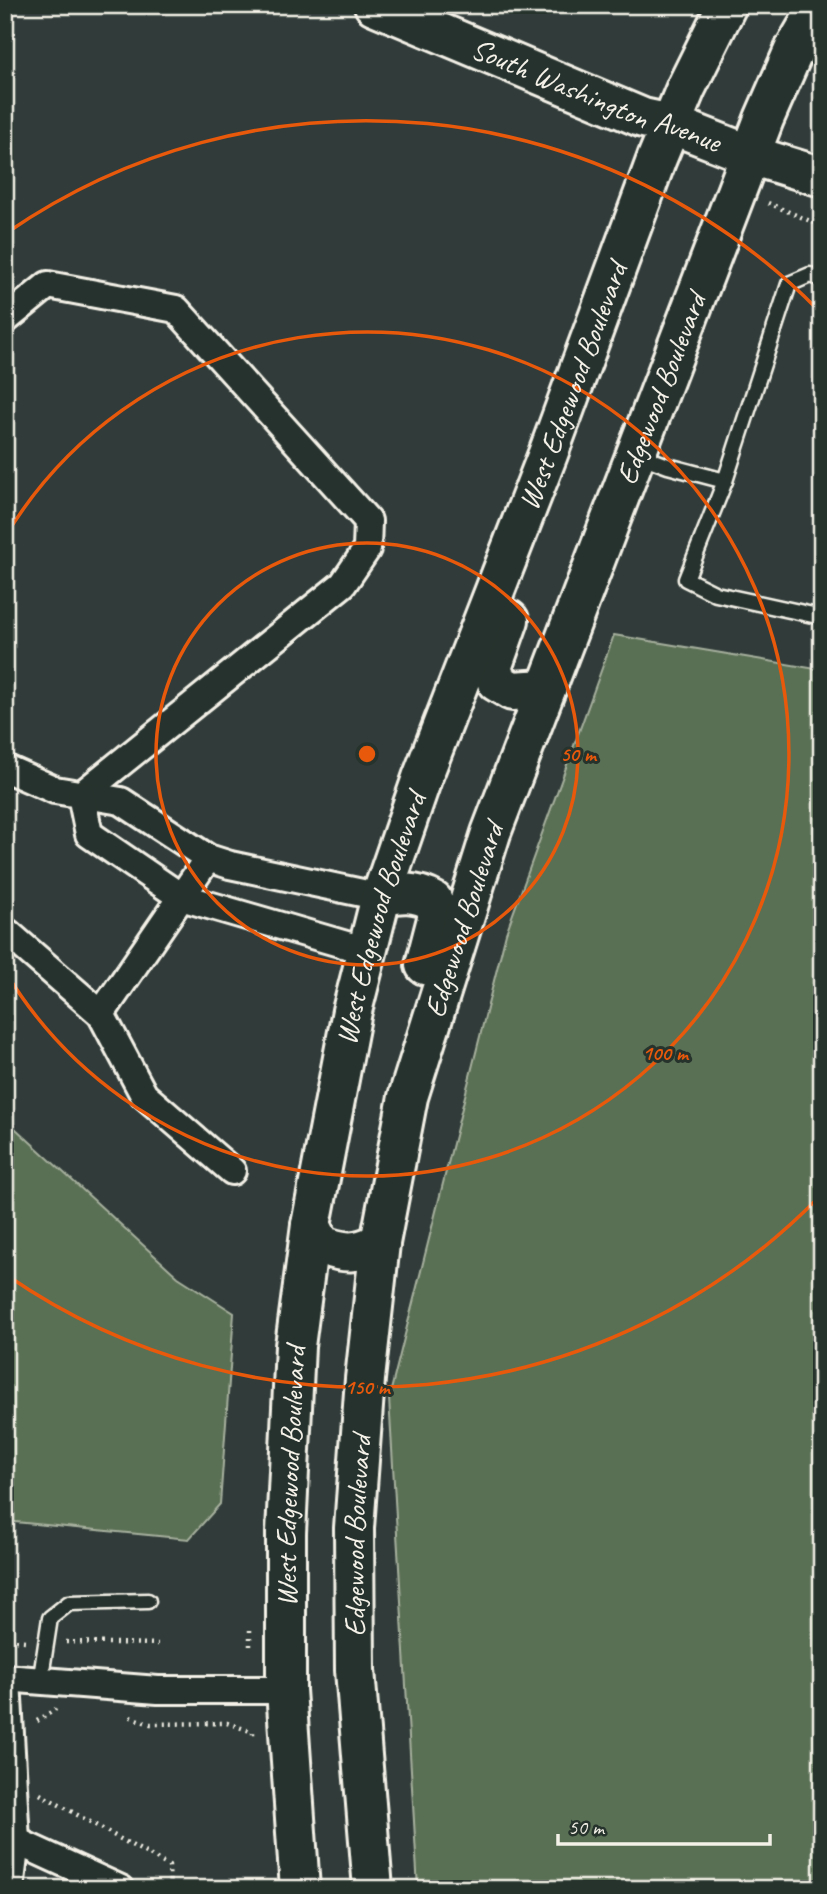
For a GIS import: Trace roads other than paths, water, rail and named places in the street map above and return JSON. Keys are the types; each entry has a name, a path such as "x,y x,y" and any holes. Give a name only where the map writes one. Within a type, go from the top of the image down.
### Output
{"street":[{"name":"South Washington Avenue","path":"374,5 643,118 671,124 750,155 822,177"},
{"name":"West Edgewood Boulevard","path":"300,1889 286,1690 286,1533 295,1346 311,1225 352,1011 381,897 422,778 548,454 671,124 727,5"},
{"name":"Edgewood Boulevard","path":"373,1889 355,1670 354,1528 365,1379 380,1243 408,1097 491,833 750,155 795,48 820,5"},
{"path":"5,320 48,285 176,309 368,521 367,549 343,584 81,795"},
{"path":"546,689 512,691 497,682 492,668 549,511 548,454"},
{"path":"5,768 55,790 121,801 208,858 230,865 381,897 419,893 433,901 438,915 401,1062 408,1097"},
{"path":"81,795 89,834 181,897 367,951"},
{"path":"101,1014 208,858"},
{"path":"8,933 101,1014 144,1095 232,1171"},
{"path":"311,1225 321,1245 342,1253 361,1251 380,1243"},
{"path":"10,1889 16,1840 6,1679 158,1690 286,1690"},
{"path":"16,1840 121,1889"}],"lane":[{"path":"822,279 810,275 789,284 725,481 686,579 716,594 822,617"},
{"path":"636,453 668,466 725,481"},
{"path":"40,1683 50,1618 69,1603 148,1601"}]}
